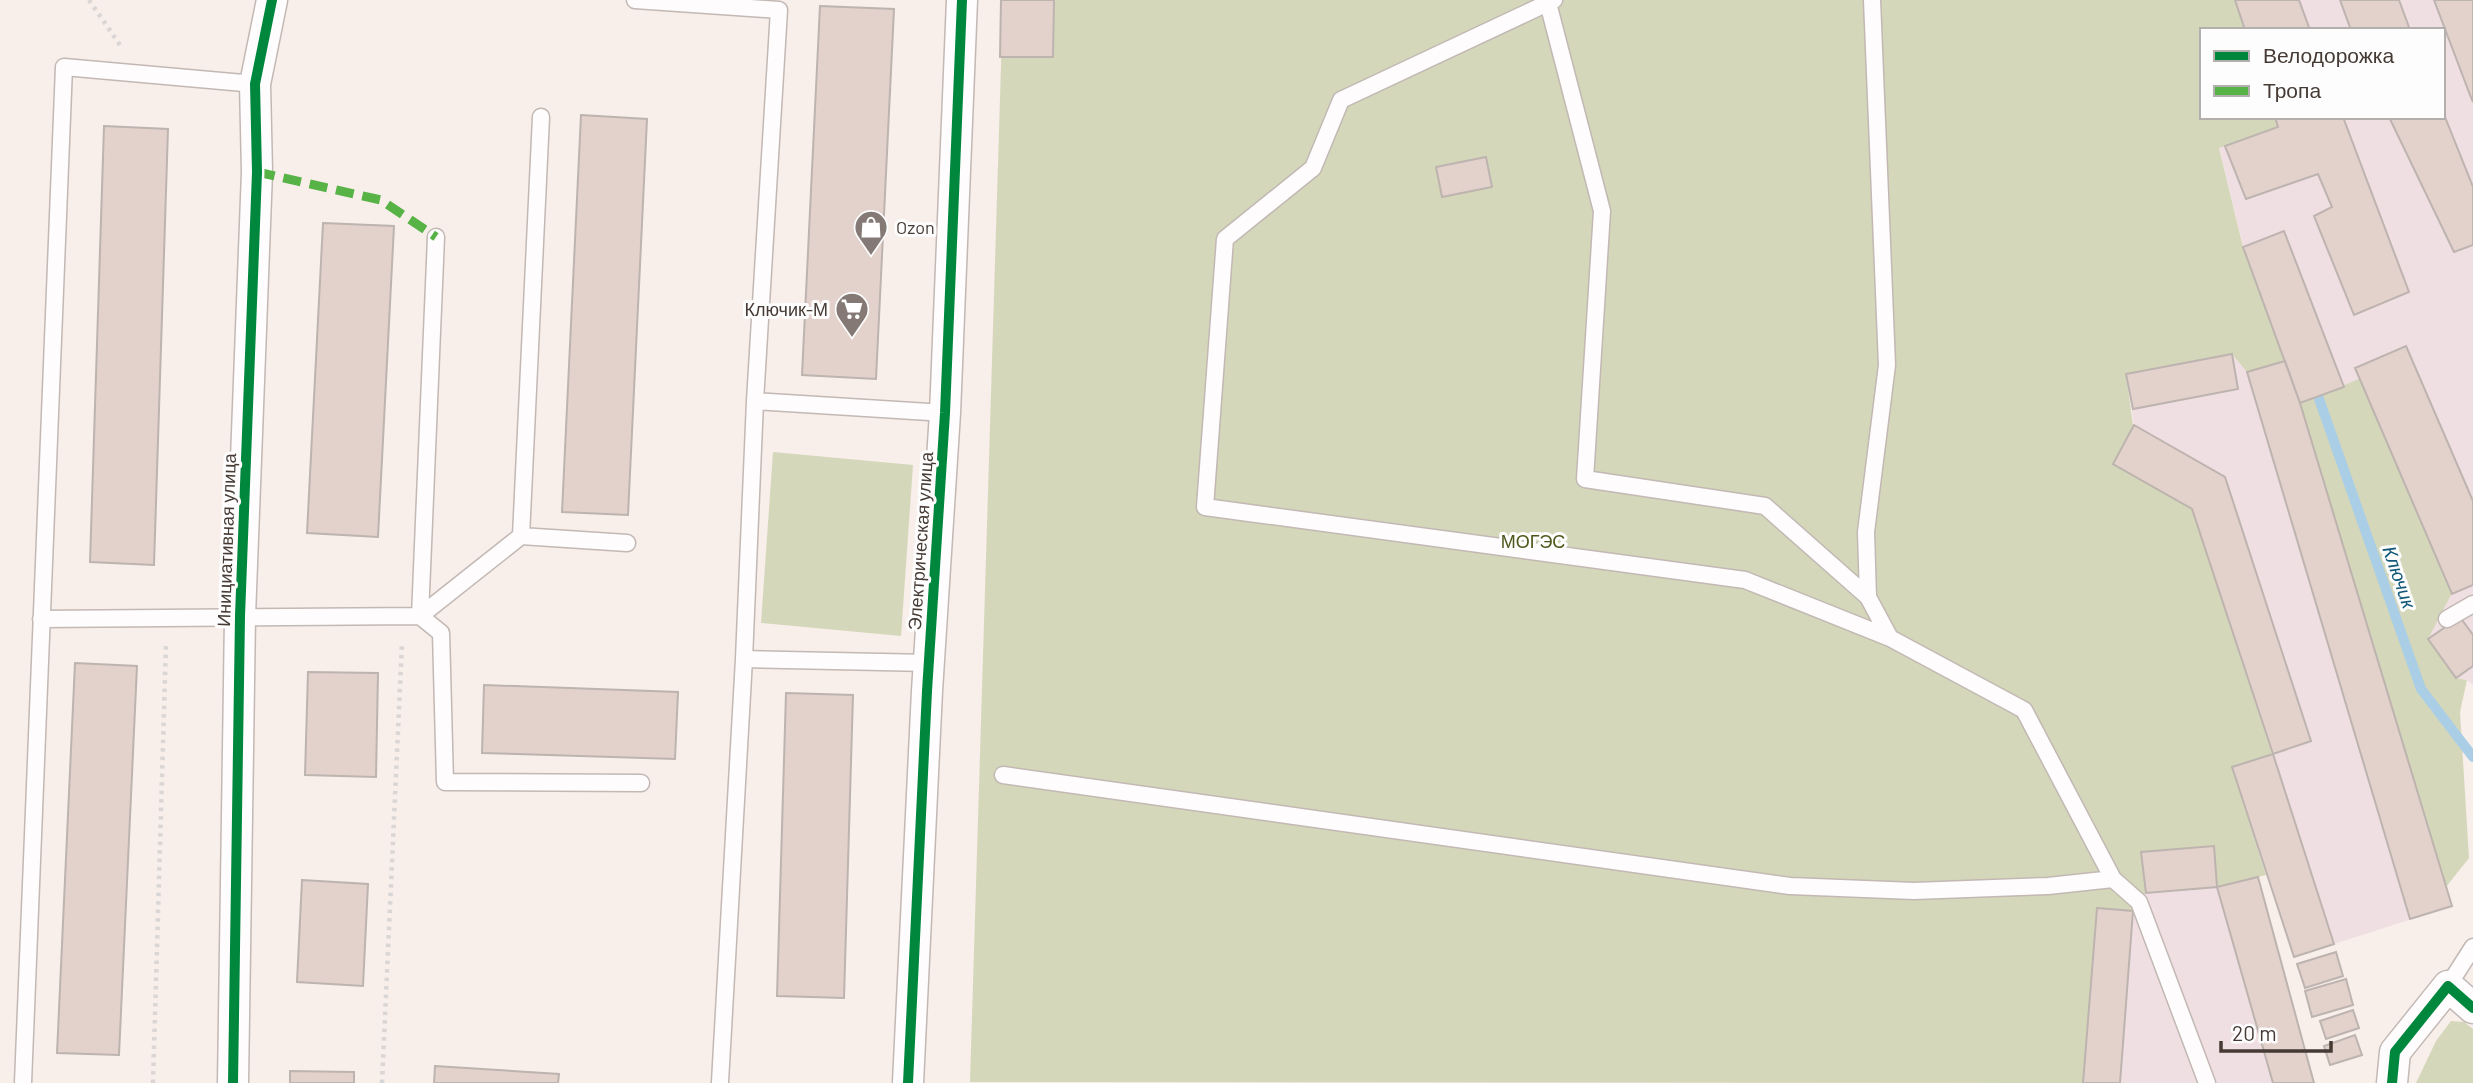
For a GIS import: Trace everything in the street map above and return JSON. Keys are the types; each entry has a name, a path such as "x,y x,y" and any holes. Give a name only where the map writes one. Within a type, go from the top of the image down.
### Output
{"street":[{"name":"Инициативная улица","path":"233,1083 240,616 257,172 255,84 272,0"},
{"name":"Электрическая улица","path":"908,1083 929,663 945,413 961,0"},
{"path":"2392,1083 2395,1052 2448,986 2473,1008"}],"lane":[{"path":"635,0 779,10 755,401 744,659 720,1083 731,1083"},
{"path":"1868,597 1866,533 1887,365 1872,0"},
{"path":"1890,638 1868,597 1765,506 1585,479 1602,211 1551,1 1340,100 1313,168 1225,239 1205,507 1745,580 1890,638 2024,709 2113,879 2139,902 2207,1083"},
{"path":"23,1083 64,67 255,84"},
{"path":"521,536 541,117"},
{"path":"412,616 436,237"},
{"path":"755,401 945,413"},
{"path":"412,616 521,536 627,543"},
{"path":"2447,619 2473,604"},
{"path":"41,619 412,616 441,633 444,782 641,783"},
{"path":"744,659 929,663"},
{"path":"1003,775 1790,886 1914,891 2048,886 2113,879"},
{"path":"2448,986 2473,947"}],"path":[{"path":"89,0 140,73"},
{"path":"382,1083 412,616"},
{"path":"153,1083 167,617"}],"shaded area":[{"path":"2235,0 2473,0 2473,685 2467,680 2456,678 2428,639 2300,403 2452,906 2294,957 2232,767 2273,754 2192,510 2113,464 2134,425 2126,374 2232,354 2285,361 2245,254 2219,147 2278,128 2276,119 2445,119 2445,28 2244,28"},
{"path":"2214,846 2217,887 2258,877 2314,1083 2083,1083 2097,908 2134,911 2141,852"}],"green space":[{"name":"МОГЭС","path":"1003,0 2235,0 2244,28 2200,28 2200,119 2276,119 2278,128 2219,148 2243,247 2285,361 2247,372 2232,354 2126,374 2133,425 2113,464 2192,509 2272,754 2232,768 2266,875 2217,887 2214,846 2142,852 2146,893 2133,911 2097,908 2083,1083 970,1082"},
{"path":"2359,379 2452,593 2428,639 2456,678 2467,680 2460,712 2469,858 2446,887 2300,403"},
{"path":"773,452 913,465 901,636 761,623"},
{"path":"2451,1021 2464,1022 2473,1029 2473,1083 2416,1083 2436,1041"}],"building":[{"path":"1001,0 1054,0 1053,57 1000,57"},
{"path":"2235,0 2299,0 2309,28 2244,28"},
{"path":"2340,0 2399,0 2409,28 2350,28"},
{"path":"2434,0 2473,0 2473,102 2445,28"},
{"path":"820,6 894,9 876,379 802,375"},
{"path":"581,115 647,119 628,515 562,512"},
{"path":"2445,117 2473,187 2473,245 2454,252 2390,119"},
{"path":"2276,119 2344,119 2409,292 2354,315 2314,216 2332,207 2318,174 2246,199 2225,146 2278,127"},
{"path":"104,126 168,129 154,565 90,562"},
{"path":"1486,157 1492,187 1442,197 1436,167"},
{"path":"323,223 394,226 378,537 307,533"},
{"path":"2284,231 2344,387 2300,403 2243,247"},
{"path":"2406,346 2473,501 2473,585 2452,594 2355,368"},
{"path":"2232,354 2238,389 2133,409 2126,374"},
{"path":"2285,361 2452,906 2410,919 2247,372"},
{"path":"2134,425 2225,477 2311,741 2273,754 2192,509 2113,464"},
{"path":"2460,617 2473,635 2473,666 2456,678 2428,639"},
{"path":"75,663 137,666 119,1055 57,1053"},
{"path":"308,672 378,673 376,777 305,775"},
{"path":"484,685 678,692 675,759 482,753"},
{"path":"786,693 853,695 844,998 777,996"},
{"path":"2273,754 2334,944 2294,957 2232,767"},
{"path":"2214,846 2217,887 2146,893 2141,852"},
{"path":"2258,877 2314,1083 2273,1083 2217,887"},
{"path":"302,880 368,884 363,986 297,982"},
{"path":"2097,908 2133,911 2120,1083 2083,1083"},
{"path":"2336,952 2343,976 2305,988 2297,964"},
{"path":"2346,979 2353,1005 2312,1017 2305,991"},
{"path":"2353,1010 2359,1028 2326,1039 2320,1021"},
{"path":"2355,1035 2362,1055 2330,1065 2324,1046"},
{"path":"435,1066 559,1074 558,1083 434,1083"},
{"path":"290,1071 354,1072 354,1083 290,1083"}],"waterway":[{"name":"Ключик","path":"2318,396 2421,689 2473,757"}],"marked path":[{"path":"257,172 381,200 436,237"}],"cycle path":[{"path":"233,1083 240,616 257,172 255,84 272,0"},
{"path":"908,1083 927,691 945,413 962,0"},
{"path":"2392,1083 2395,1052 2448,986 2473,1008"}],"place":[{"name":"Ozon","path":"871,257"},
{"name":"Ключик-М","path":"852,339"}]}
